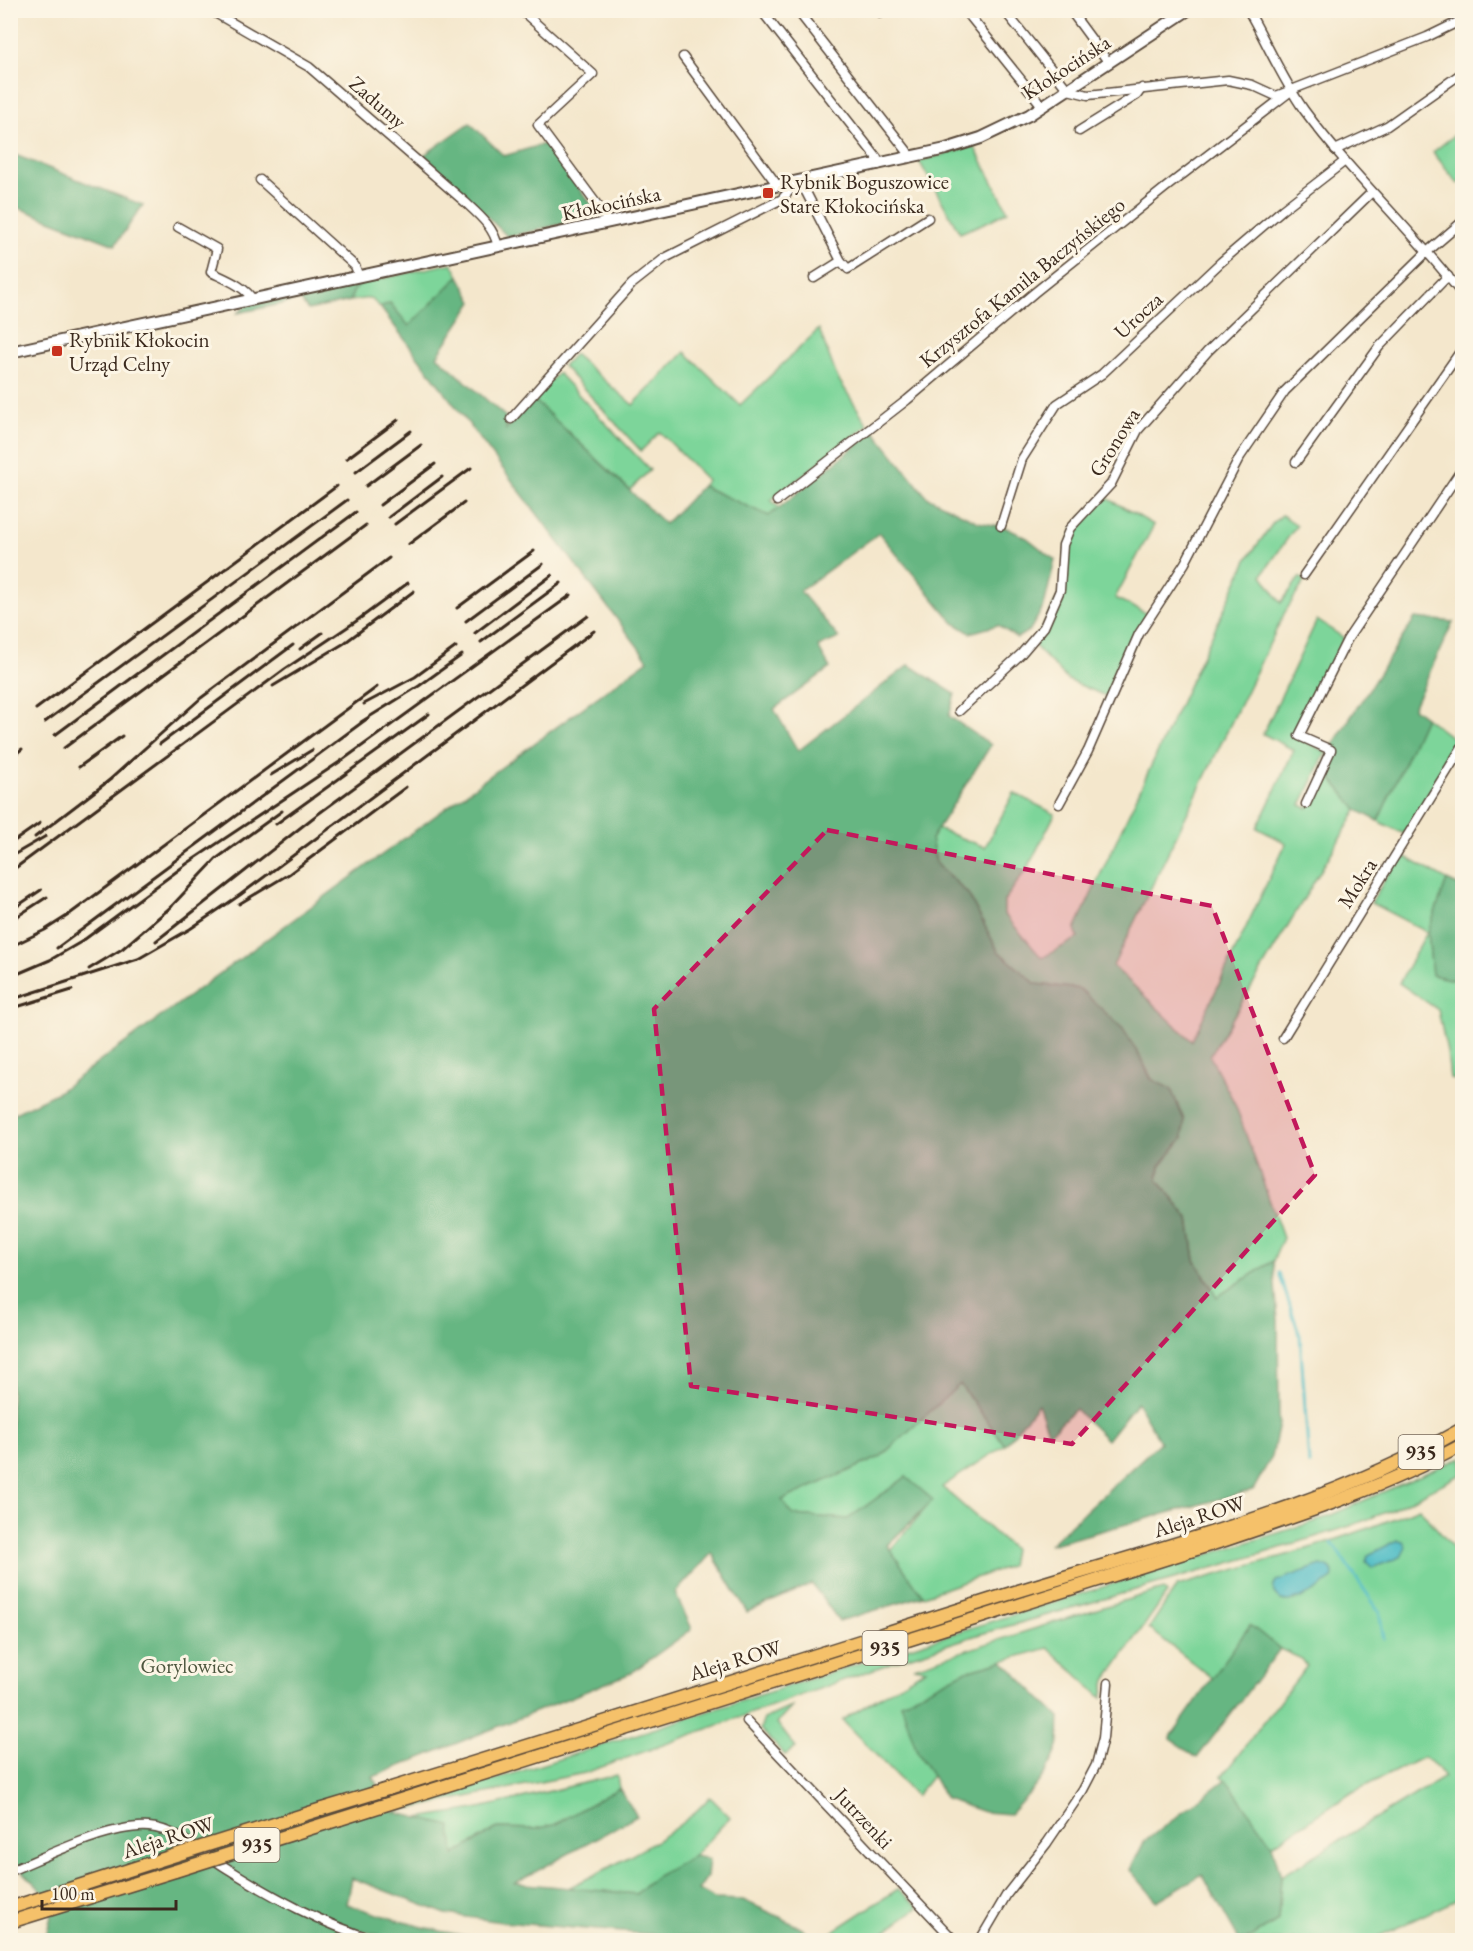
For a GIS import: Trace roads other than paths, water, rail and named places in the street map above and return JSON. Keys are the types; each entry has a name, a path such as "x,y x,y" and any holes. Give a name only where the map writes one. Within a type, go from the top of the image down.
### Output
{"main road":[{"name":"Aleja ROW","path":"10,1908 1022,1590 1230,1527 1378,1472 1462,1429"},
{"name":"Aleja ROW","path":"10,1922 1237,1536 1339,1502 1426,1464 1462,1445"}],"street":[{"name":"Zadumy","path":"210,10 309,68 465,202 486,223 496,238 498,247"},
{"path":"521,10 593,74 538,125 604,214 607,223"},
{"path":"760,10 877,159 878,165"},
{"path":"796,10 907,151 910,158"},
{"path":"965,10 1042,107"},
{"path":"1004,10 1068,90 1088,94 1228,80 1252,85 1276,96 1427,37 1462,18 1456,10"},
{"path":"1070,10 1109,63"},
{"name":"Kłokocińska","path":"10,352 946,150 981,138 1042,107 1188,10"},
{"path":"1248,10 1291,91 1335,150 1462,294"},
{"path":"683,57 778,186"},
{"path":"1335,150 1387,126 1462,73"},
{"path":"1079,131 1137,95 1142,88"},
{"name":"Krzysztofa Kamila Baczyńskiego","path":"777,501 907,400 1019,305 1156,195 1291,91"},
{"name":"Urocza","path":"1001,526 1022,459 1057,404 1102,374 1221,262 1345,161"},
{"path":"260,180 355,266 359,277"},
{"path":"511,419 632,284 665,258 782,199 797,182 806,192 841,261 848,269 928,218"},
{"name":"Gronowa","path":"959,711 1021,654 1044,627 1060,590 1063,545 1070,528 1111,484 1138,430 1208,351 1372,192"},
{"path":"1059,804 1088,751 1132,647 1185,563 1240,457 1285,391 1427,252 1462,222"},
{"path":"178,227 217,249 211,272 243,289 253,300"},
{"path":"814,278 841,261"},
{"path":"1296,462 1378,346 1448,276"},
{"path":"1304,575 1462,350"},
{"path":"1306,804 1331,750 1299,735 1347,640 1462,469"},
{"name":"Mokra","path":"1283,1038 1462,747"},
{"path":"980,1941 1007,1894 1047,1843 1083,1790 1096,1765 1102,1738 1108,1683"},
{"name":"Jutrzenki","path":"747,1721 954,1941"},
{"path":"10,1871 94,1838 132,1827 151,1827 190,1844 224,1867 315,1919 376,1941"}],"water":[{"path":"1398,1540 1403,1541 1406,1547 1401,1557 1373,1568 1366,1562 1368,1555"},
{"path":"1321,1565 1331,1569 1333,1576 1320,1588 1295,1600 1280,1600 1275,1595 1273,1588 1276,1581"}],"waterway":[{"path":"1279,1273 1300,1336 1309,1464"},
{"path":"1332,1543 1379,1611 1384,1639"}],"railway":[{"path":"346,459 398,420"},
{"path":"356,472 411,431"},
{"path":"366,486 421,445"},
{"path":"380,505 435,464"},
{"path":"395,524 471,468"},
{"path":"389,517 442,477"},
{"path":"36,709 337,486"},
{"path":"45,722 347,500"},
{"path":"409,544 464,503"},
{"path":"55,735 356,512"},
{"path":"64,748 366,525"},
{"path":"457,608 534,551"},
{"path":"106,783 201,698 389,558"},
{"path":"466,621 543,564"},
{"path":"475,633 552,575"},
{"path":"10,872 285,669 408,583"},
{"path":"481,642 561,583"},
{"path":"273,686 343,644 414,591"},
{"path":"10,977 50,960 81,942 188,863 344,759 571,595"},
{"path":"156,941 314,817 588,616"},
{"path":"10,1000 138,959 190,929 240,895 594,631"},
{"path":"300,649 322,633"},
{"path":"160,744 293,645"},
{"path":"364,704 415,677 456,647"},
{"path":"361,722 419,686 462,655"},
{"path":"10,947 67,916 377,687"},
{"path":"276,824 429,714"},
{"path":"57,948 368,718"},
{"path":"79,767 122,736"},
{"path":"10,741 14,738"},
{"path":"10,758 22,749"},
{"path":"271,775 312,750"},
{"path":"35,837 111,779"},
{"path":"239,904 289,874 406,787"},
{"path":"167,911 216,859 282,811"},
{"path":"10,844 40,823"},
{"path":"10,857 46,836"},
{"path":"10,911 41,890"},
{"path":"10,921 47,897"},
{"path":"89,969 122,949 172,906"},
{"path":"10,1009 72,990"}],"place":[{"name":"Rybnik Boguszowice Stare Kłokocińska","path":"768,193"},
{"name":"Rybnik Kłokocin Urząd Celny","path":"57,351"}],"park label":[{"name":"Gorylowiec","path":"187,1665"}]}
